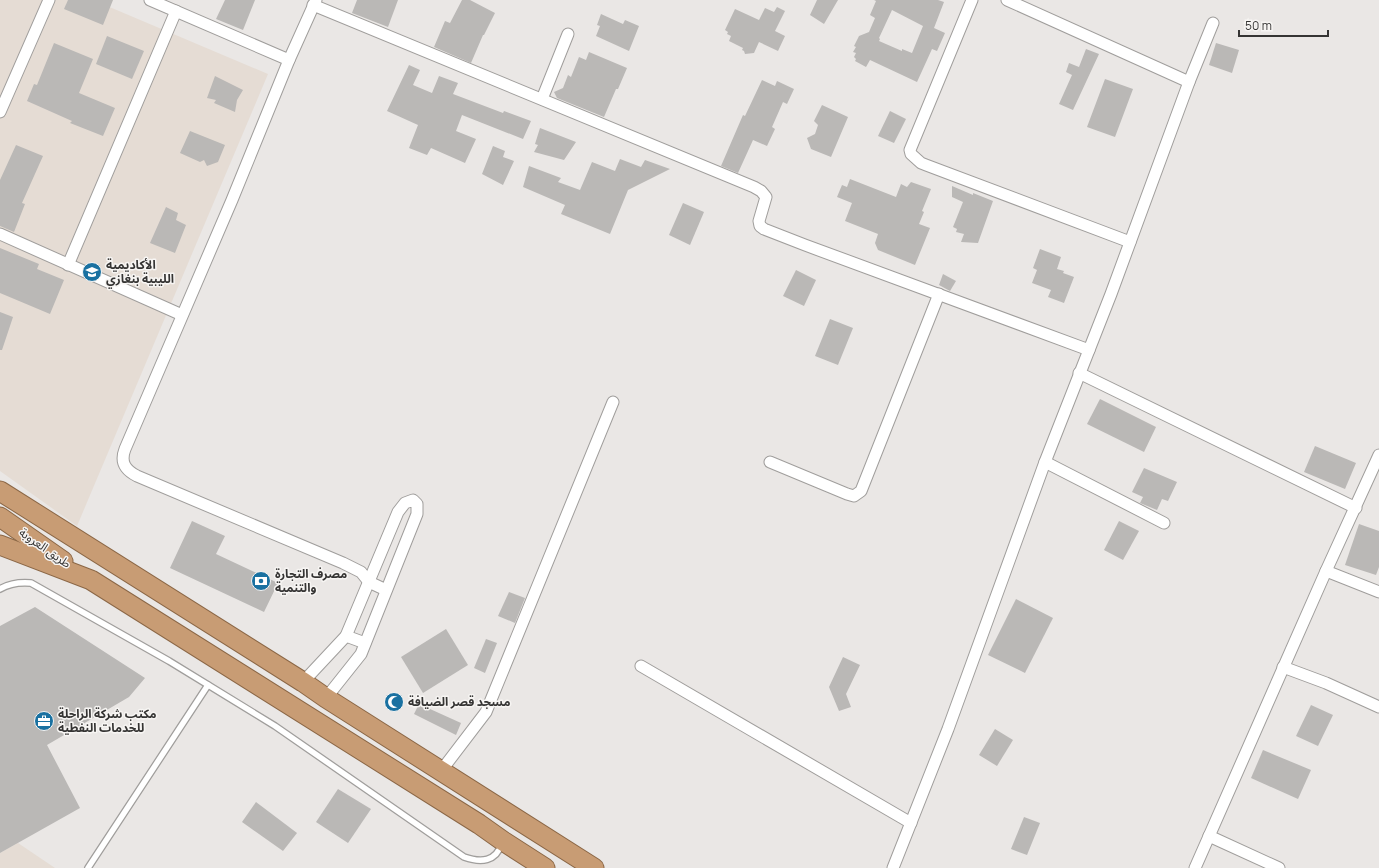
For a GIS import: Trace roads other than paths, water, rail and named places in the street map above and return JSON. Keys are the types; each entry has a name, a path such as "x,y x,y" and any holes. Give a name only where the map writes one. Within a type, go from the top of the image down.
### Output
{"highway":[{"path":"0,491 594,868"},
{"name":"طريق العروبة","path":"0,517 91,580"},
{"path":"0,545 91,580 472,819 545,868"}],"street":[{"path":"0,112 49,0"},
{"path":"150,0 289,60"},
{"path":"972,0 910,150 911,154 921,163 1130,242"},
{"path":"1007,0 1189,82"},
{"path":"386,590 369,582 361,572 137,476 126,468 123,461 125,449 314,3 761,191 766,197 759,223 764,229 1089,350"},
{"path":"68,265 176,11"},
{"path":"893,868 948,729 1045,462 1213,22"},
{"path":"542,100 568,34"},
{"path":"0,234 182,315"},
{"path":"770,462 847,494 854,496 861,491 939,294"},
{"path":"1079,373 1356,508"},
{"path":"441,771 486,712 613,402"},
{"path":"1195,868 1283,667 1379,455"},
{"path":"1045,462 1164,523"},
{"path":"303,682 346,636 398,512 405,503 413,500 417,504 417,514 361,654 326,698"},
{"path":"361,572 375,567 393,574"},
{"path":"1326,571 1379,592"},
{"path":"346,636 365,643"},
{"path":"641,666 911,823"},
{"path":"1283,667 1326,683 1379,707"},
{"path":"1209,836 1279,868"}],"lane":[{"path":"0,589 7,585 20,582 31,583 169,661 275,726 464,857 482,861 491,858 499,851 503,841"},
{"path":"88,868 208,685"}],"place":[{"name":"الأكاديمية الليبية بنغازي","path":"92,272"},
{"name":"مصرف التجارة والتنمية","path":"261,581"},
{"name":"مسجد قصر الضيافة","path":"394,702"},
{"name":"مكتب شركة الراحلة للخدمات النفطية","path":"44,721"}]}
